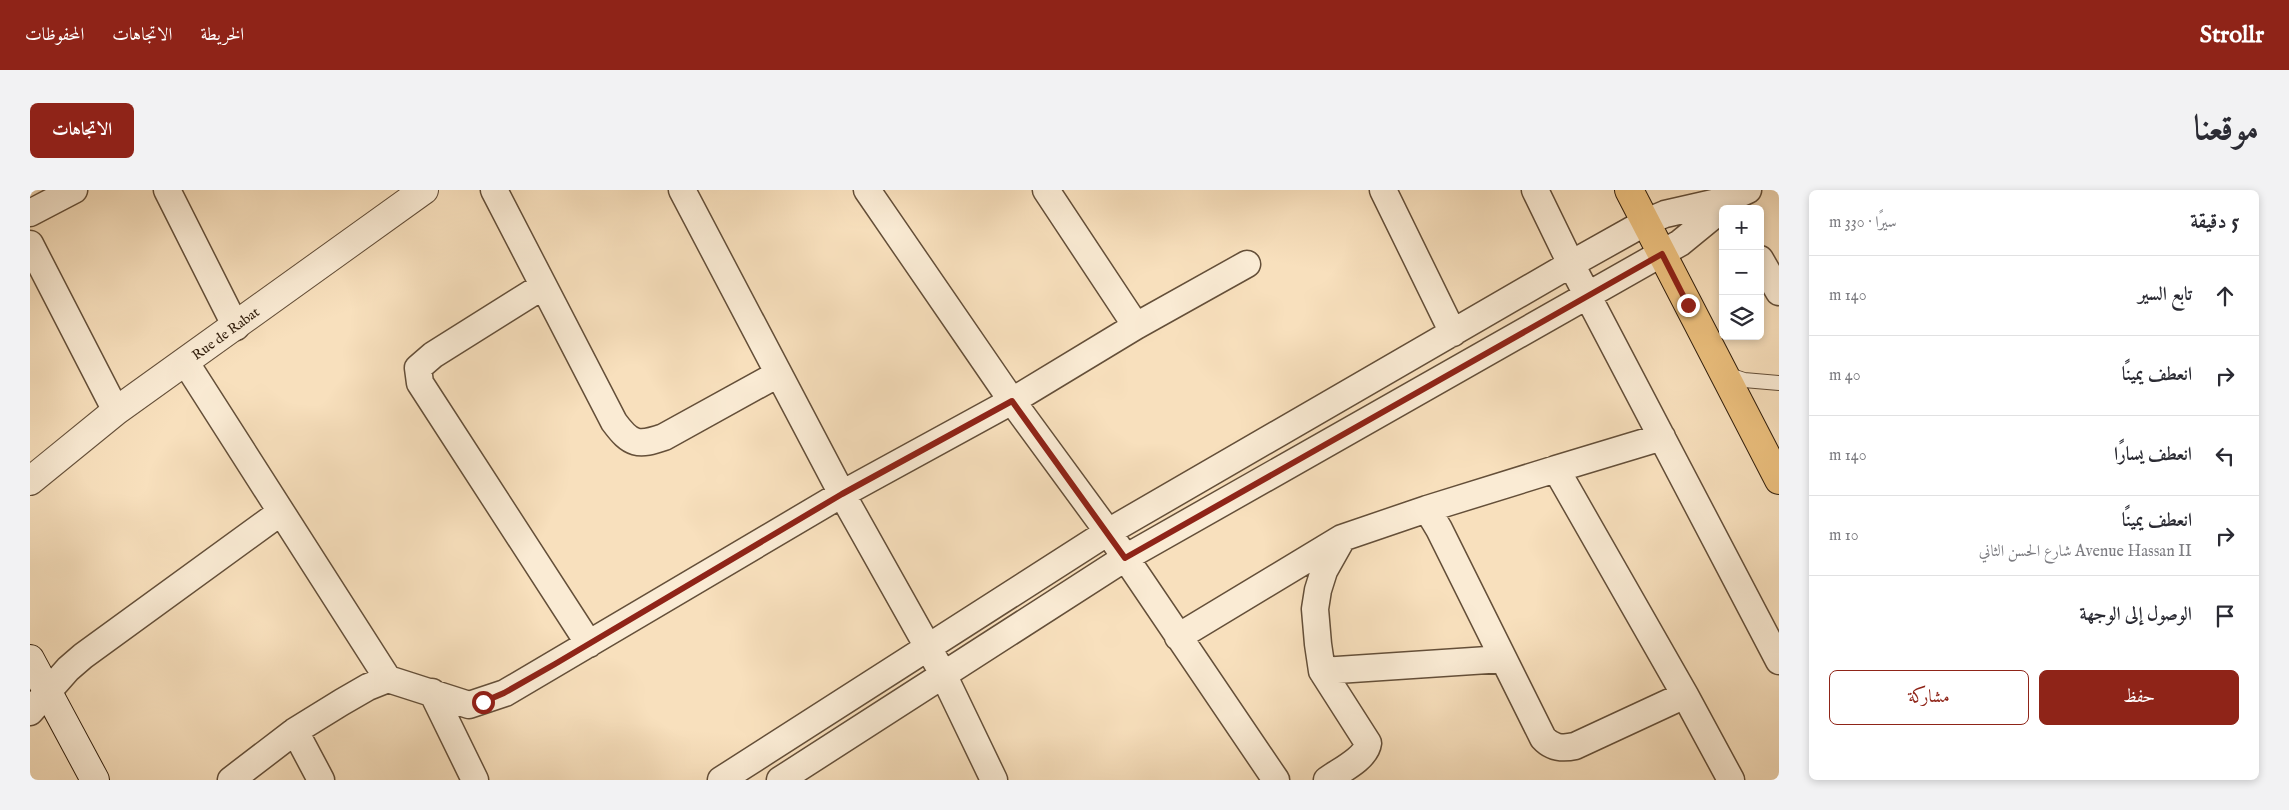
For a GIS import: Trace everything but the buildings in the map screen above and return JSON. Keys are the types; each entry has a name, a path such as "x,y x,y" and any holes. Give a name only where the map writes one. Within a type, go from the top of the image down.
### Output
{"main road":[{"path":"1629,190 1779,480"}],"street":[{"path":"30,213 74,190"},
{"path":"167,190 236,327"},
{"name":"Rue de Rabat","path":"30,481 116,411 186,364 424,190"},
{"path":"494,190 614,422 623,434 633,442 646,443 664,437 778,374"},
{"path":"682,190 842,494 943,674 994,780"},
{"path":"867,190 1012,401 1108,532 1276,780"},
{"path":"1046,190 1136,326"},
{"path":"1382,190 1453,333"},
{"path":"1535,190 1571,264 1779,661"},
{"path":"721,780 1108,532 1571,264 1646,222 1685,208 1732,197"},
{"path":"780,780 1125,558 1588,294 1662,254 1697,231 1732,197"},
{"path":"30,244 116,411"},
{"path":"186,364 388,679 469,705 483,702 504,693 842,494 1012,401 1136,326 1247,264"},
{"path":"1764,266 1779,292"},
{"path":"543,286 433,355 418,368 418,376 420,383 588,644"},
{"path":"1178,637 1342,538 1427,509 1662,437"},
{"path":"1556,470 1685,695 1731,780"},
{"path":"1427,509 1439,529 1543,738 1555,747 1575,746 1685,695"},
{"path":"30,712 48,690 83,656 281,512"},
{"path":"1327,780 1363,754 1368,743 1322,671 1315,609 1324,571 1342,538"},
{"path":"30,659 95,780"},
{"path":"1322,671 1503,659"},
{"path":"231,780 295,731 349,698 388,679"},
{"path":"432,692 475,780"},
{"path":"295,731 321,780"}],"lane":[{"path":"1724,373 1744,380 1779,384"}],"route":[{"path":"483,702 504,693 555,664 842,494 1012,401 1125,558 1588,294 1662,254 1688,305"}]}
